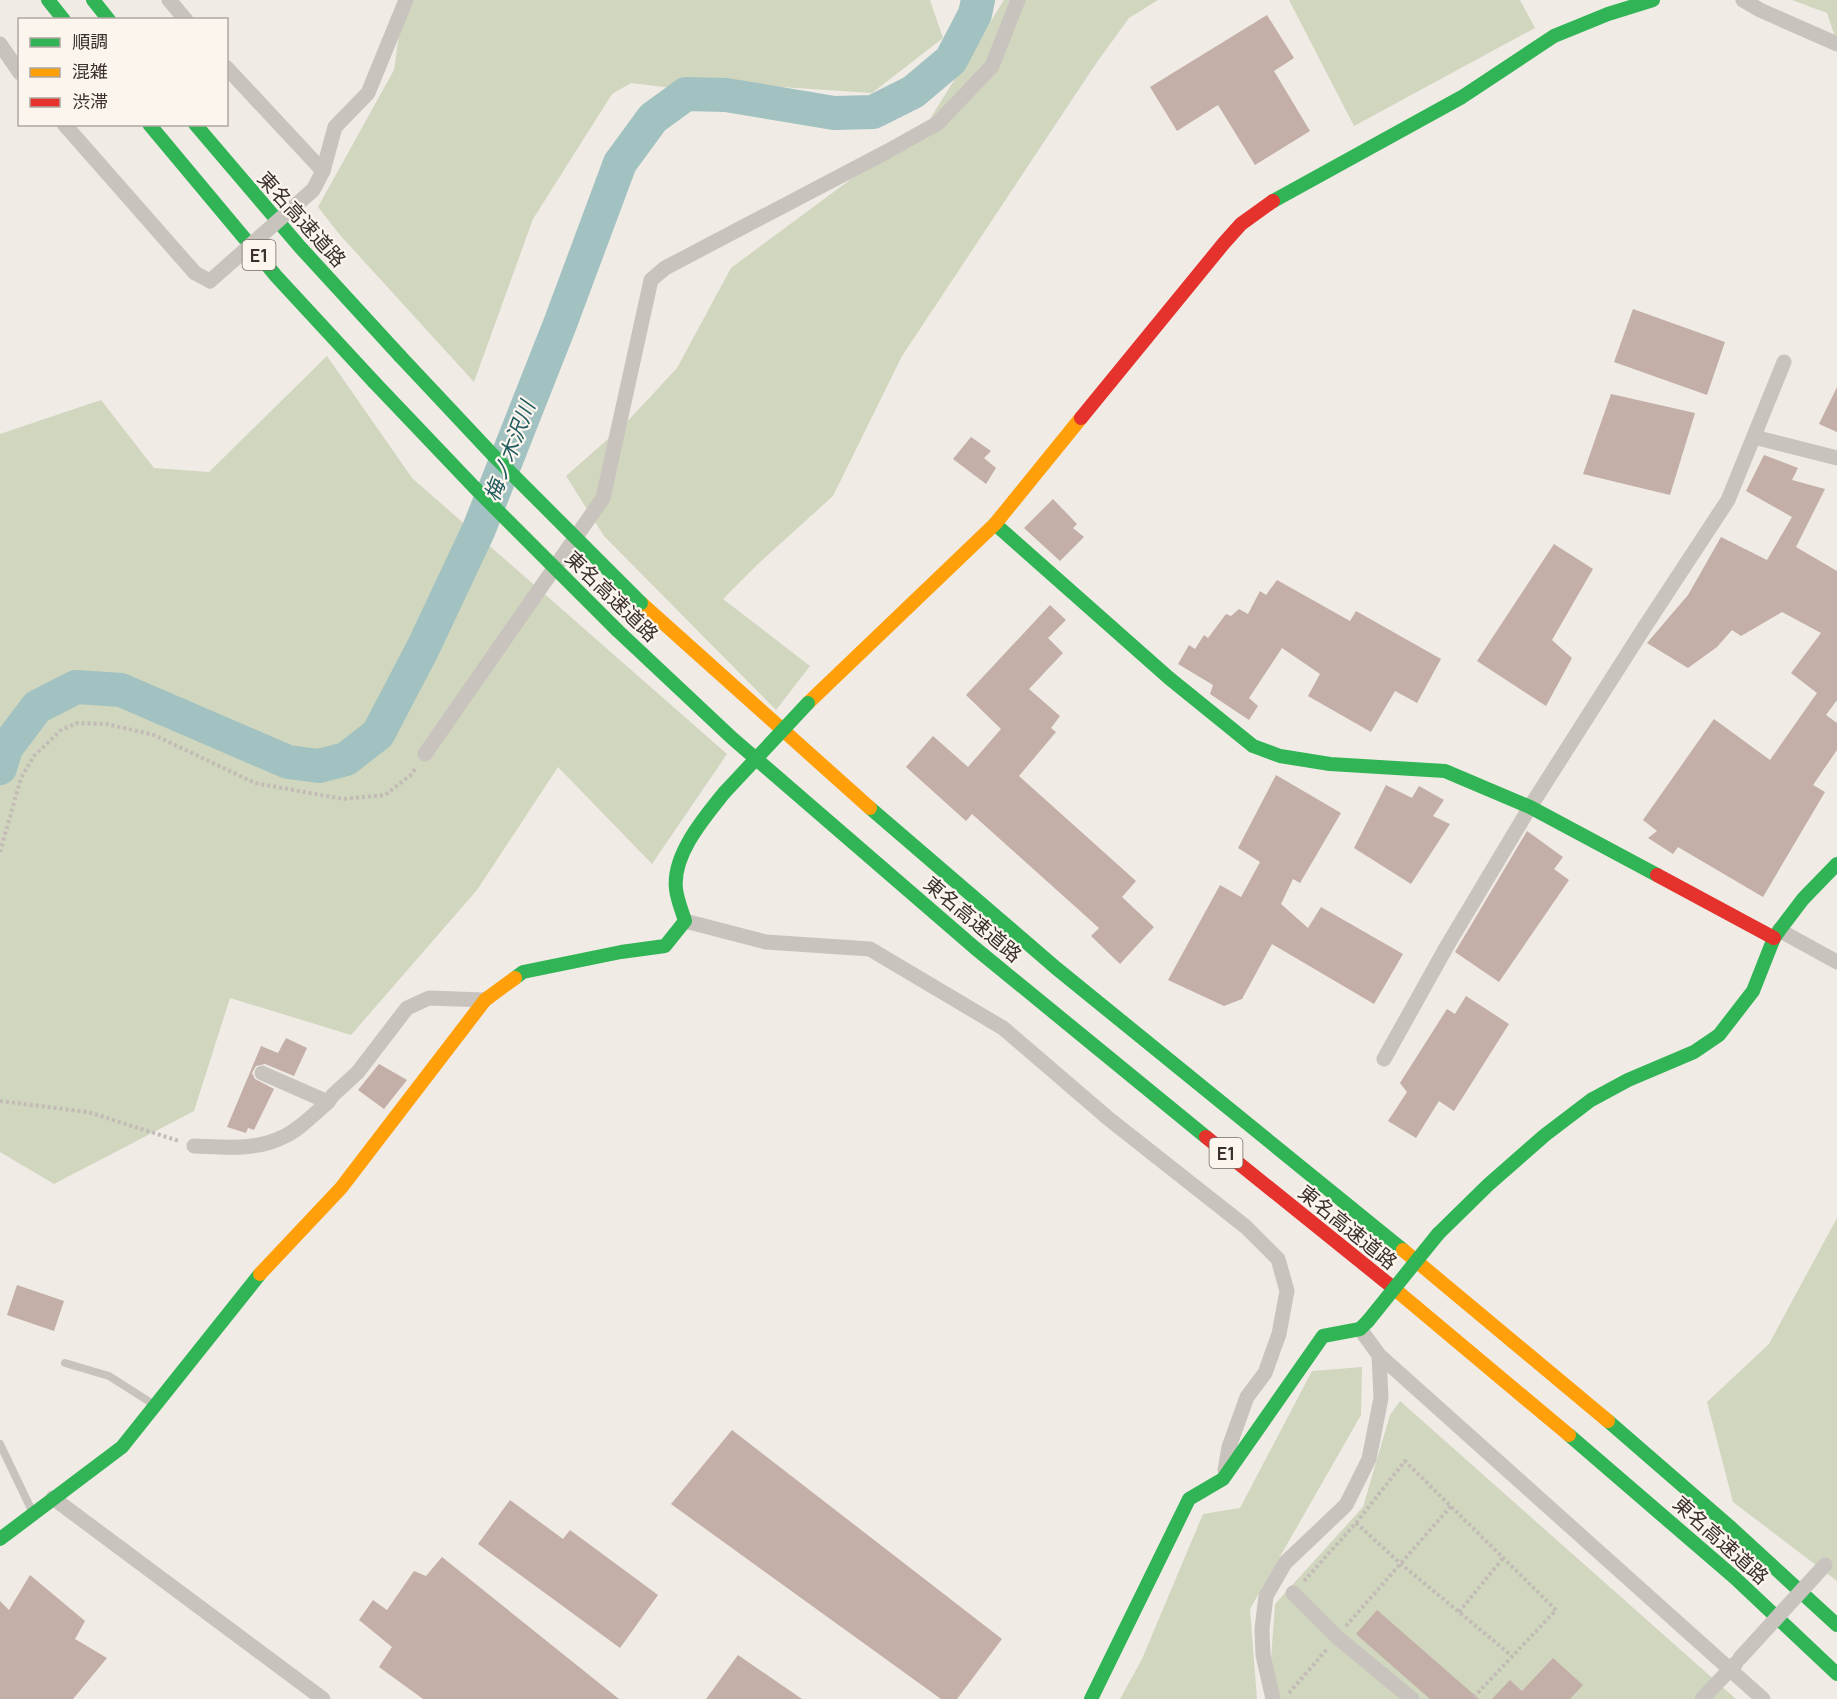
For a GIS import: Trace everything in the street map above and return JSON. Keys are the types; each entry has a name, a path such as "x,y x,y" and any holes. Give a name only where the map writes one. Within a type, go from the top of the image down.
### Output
{"main road":[{"path":"48,0 62,18"},
{"path":"93,0 107,18"},
{"path":"0,1539 122,1447 250,1284 341,1188 485,1000 523,972 621,952 665,946 685,921 676,890 676,871 697,828 724,793 808,703 995,524 1241,224 1264,206 1462,97 1554,36 1608,14 1653,0"},
{"name":"東名高速道路","path":"151,126 276,276 374,382 474,487 617,630 732,738 975,948 1378,1275 1592,1454 1735,1578 1837,1674"},
{"name":"東名高速道路","path":"197,126 300,247 400,356 492,454 641,603 761,712 1008,928 1395,1243 1612,1424 1758,1552 1837,1625"},
{"path":"995,524 1169,678 1253,746 1280,756 1330,764 1445,771 1530,807 1776,934"},
{"path":"1091,1699 1189,1500 1223,1479 1323,1336 1364,1325 1438,1234 1488,1185 1545,1135 1591,1100 1628,1080 1694,1052 1719,1035 1753,991 1776,934 1806,896 1837,864"}],"street":[{"path":"170,0 184,18"},
{"path":"66,126 195,273 210,281 313,190 323,171 335,127 368,93 406,0"},
{"path":"425,754 603,498 651,280 665,268 938,123 992,66 1018,0"},
{"path":"1743,0 1837,45"},
{"path":"0,44 18,70"},
{"path":"228,69 323,171"},
{"path":"1384,1059 1447,946 1530,807 1728,500 1784,362"},
{"path":"1754,437 1837,458"},
{"path":"685,921 766,942 870,949 1004,1028 1109,1119 1245,1227 1278,1259 1287,1291 1279,1334 1265,1373 1247,1397 1229,1447 1223,1479"},
{"path":"1776,934 1837,962"},
{"path":"194,1146 234,1148 261,1145 284,1137 328,1102 358,1072 407,1008 429,998 485,1000"},
{"path":"262,1073 328,1102"},
{"path":"1364,1325 1379,1355 1735,1664 1763,1699"},
{"path":"1272,1699 1263,1655 1262,1629 1266,1596 1285,1563 1346,1505 1369,1459 1381,1398 1379,1355"},
{"path":"53,1498 323,1699"},
{"path":"1702,1699 1825,1565"},
{"path":"1293,1593 1337,1637 1412,1699"}],"lane":[{"path":"65,1363 109,1376 156,1406"},
{"path":"0,1444 33,1514"}],"path":[{"path":"0,852 21,778 34,756 62,730 76,723 107,724 154,735 255,783 343,799 385,795 412,774 425,754"},
{"path":"0,1101 88,1112 194,1146"},
{"path":"1293,1593 1356,1523 1405,1461 1556,1610 1472,1699"},
{"path":"1289,1693 1451,1506"},
{"path":"1356,1523 1401,1564 1512,1656"},
{"path":"1459,1612 1503,1558"},
{"path":"1287,1683 1290,1699"}],"green space":[{"path":"404,0 930,0 943,38 872,93 737,84 680,89 631,83 612,94 533,219 474,382 340,235 318,207 394,70"},
{"path":"1004,0 1158,0 1129,18 1097,62 902,356 833,496 723,599 810,666 776,710 604,536 566,476 625,424 677,368 731,268 928,122"},
{"path":"1289,0 1520,0 1535,28 1354,126"},
{"path":"1792,0 1837,0 1837,43 1827,13"},
{"path":"327,356 412,478 727,754 652,864 558,767 477,890 351,1035 230,998 194,1111 54,1184 0,1152 0,434 101,400 154,468 209,472"},
{"path":"1837,1218 1837,1581 1733,1502 1707,1402 1769,1344"},
{"path":"1362,1367 1361,1415 1250,1609 1257,1699 1120,1699 1142,1659 1203,1514 1240,1508 1312,1371"},
{"path":"1400,1401 1736,1699 1279,1699 1271,1659 1275,1604 1363,1507 1390,1415"}],"building":[{"path":"1267,15 1294,58 1274,71 1310,131 1255,165 1218,105 1177,131 1150,87"},
{"path":"1633,309 1725,342 1707,395 1614,362"},
{"path":"1837,387 1837,432 1819,424"},
{"path":"1611,394 1695,413 1670,495 1583,474"},
{"path":"971,437 991,451 984,458 996,468 986,484 953,459"},
{"path":"1764,455 1798,468 1792,480 1825,489 1796,547 1837,571 1837,700 1826,715 1837,723 1837,750 1813,785 1825,792 1763,897 1678,847 1673,854 1648,838 1657,831 1643,820 1714,719 1770,760 1817,693 1791,673 1821,633 1782,612 1741,636 1732,630 1717,647 1688,668 1647,643 1688,595 1721,537 1767,560 1792,517 1746,491"},
{"path":"1053,499 1077,524 1073,528 1084,537 1060,561 1024,528"},
{"path":"1554,544 1593,569 1552,640 1572,658 1546,706 1477,661"},
{"path":"1277,580 1350,621 1356,611 1441,659 1417,703 1395,691 1371,732 1308,696 1320,674 1282,648 1249,698 1258,706 1249,720 1210,694 1213,685 1178,664 1189,645 1195,649 1204,635 1208,638 1226,614 1231,616 1239,609 1248,614 1260,591 1266,595"},
{"path":"1050,605 1066,620 1048,638 1063,653 1029,689 1060,716 1051,728 1056,732 1019,776 1136,881 1122,897 1154,927 1120,964 1091,936 1099,928 972,814 966,821 906,767 933,736 968,767 1001,729 966,695"},
{"path":"1276,775 1341,813 1300,883 1293,879 1281,904 1308,928 1321,907 1403,954 1374,1004 1272,944 1242,999 1224,1006 1168,980 1220,885 1241,897 1260,862 1238,848"},
{"path":"1386,785 1412,798 1419,786 1444,800 1433,816 1450,824 1411,884 1354,848"},
{"path":"1527,831 1563,857 1554,869 1569,880 1499,982 1455,952"},
{"path":"1466,996 1509,1024 1454,1111 1439,1101 1416,1138 1388,1121 1407,1092 1400,1083 1447,1009 1455,1014"},
{"path":"286,1038 307,1048 294,1076 265,1064 256,1066 252,1073 255,1079 274,1089 254,1130 248,1128 246,1133 227,1127 261,1046 278,1053"},
{"path":"379,1064 407,1080 384,1109 358,1090"},
{"path":"17,1285 64,1301 54,1331 7,1315"},
{"path":"732,1430 1002,1639 957,1699 941,1699 671,1504"},
{"path":"510,1500 563,1539 570,1530 658,1595 620,1648 478,1544"},
{"path":"442,1557 619,1699 423,1699 379,1667 392,1647 359,1620 373,1600 387,1610 414,1571 426,1576"},
{"path":"30,1575 85,1621 75,1639 107,1658 73,1699 0,1699 0,1601 9,1610"},
{"path":"1377,1610 1479,1699 1430,1699 1356,1634"},
{"path":"738,1655 802,1699 706,1699"},
{"path":"1553,1658 1583,1685 1570,1699 1492,1699 1510,1680 1522,1691"}],"waterway":[{"name":"梅ノ木沢川","path":"0,768 6,748 37,707 76,687 121,690 288,762 319,766 346,759 378,734 423,648 479,529 560,324 620,163 653,118 686,94 726,95 834,113 873,112 913,92 951,60 975,14 978,0"}],"traffic: fast":[{"path":"48,0 62,18"},
{"path":"93,0 107,18"},
{"path":"1273,201 1462,97 1554,36 1608,14 1653,0"},
{"path":"151,126 276,276 374,382"},
{"path":"197,126 300,247 400,356"},
{"path":"400,356 492,454 641,603"},
{"path":"374,382 474,487 617,630"},
{"path":"995,524 1169,678 1253,746 1280,756 1330,764 1445,771 1530,807 1657,875"},
{"path":"617,630 732,738 975,948 1206,1137"},
{"path":"724,793 808,703"},
{"path":"515,978 523,972 621,952 665,946 685,921 676,889 676,876 684,850 724,793"},
{"path":"870,808 1056,968 1403,1250"},
{"path":"1438,1234 1488,1185 1545,1135 1591,1100 1628,1080 1694,1052 1719,1035 1753,991 1774,938 1803,899 1837,864"},
{"path":"1368,1321 1438,1234"},
{"path":"0,1539 122,1447 260,1274"},
{"path":"1091,1699 1189,1499 1223,1479 1323,1336 1360,1329 1368,1321"},
{"path":"1608,1421 1729,1526 1837,1625"},
{"path":"1569,1435 1735,1578 1837,1674"}],"traffic: slow":[{"path":"808,703 995,524 1081,418"},
{"path":"641,603 870,808"},
{"path":"260,1274 341,1188 485,1000 515,978"},
{"path":"1403,1250 1608,1421"},
{"path":"1391,1286 1569,1435"}],"traffic: jam":[{"path":"1081,418 1224,243 1241,224 1273,201"},
{"path":"1657,875 1774,938"},
{"path":"1206,1137 1391,1286"}]}
